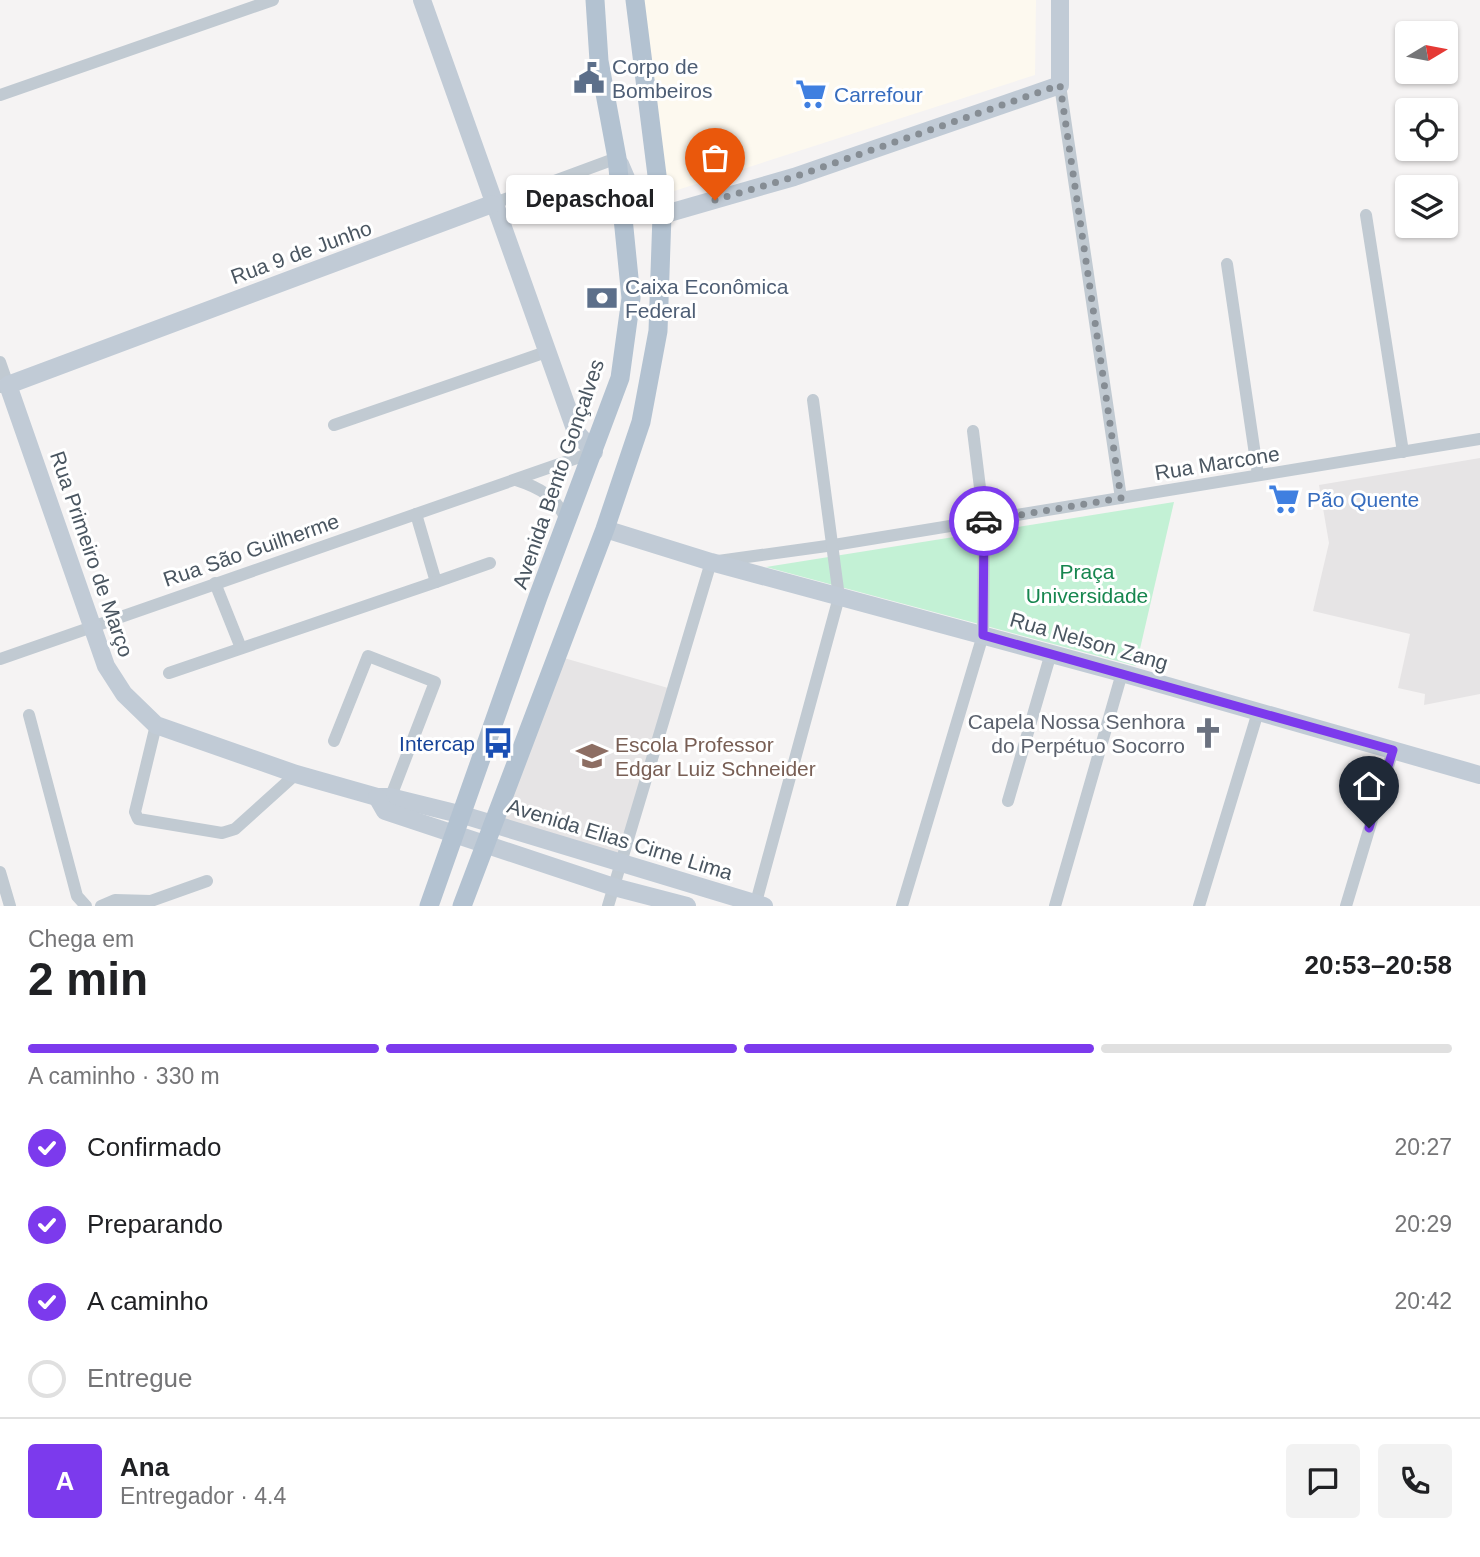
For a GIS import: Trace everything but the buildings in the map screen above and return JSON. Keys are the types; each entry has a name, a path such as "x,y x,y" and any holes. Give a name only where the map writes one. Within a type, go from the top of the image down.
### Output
{"main road":[{"name":"Avenida Bento Gonçalves","path":"429,906 620,378 631,298 617,158 598,61 594,0"},
{"path":"462,906 605,529 641,422 659,331 662,215 635,0"}],"street":[{"path":"0,95 273,0"},
{"path":"422,0 492,204 576,432 594,452"},
{"path":"1060,0 1060,85 1121,498"},
{"path":"617,158 639,202 648,211 662,215 794,177 1060,85"},
{"name":"Rua 9 de Junho","path":"4,386 617,158"},
{"path":"1366,215 1404,452"},
{"path":"1227,264 1258,475"},
{"path":"334,425 546,352"},
{"name":"Rua Primeiro de Março","path":"0,362 4,386 93,624 106,666 124,694 156,725 384,802 455,835"},
{"path":"759,905 839,597 813,400"},
{"path":"902,906 983,635 984,520 973,431"},
{"name":"Rua Marcone","path":"711,562 834,545 1480,439"},
{"name":"Rua São Guilherme","path":"0,659 93,624 594,452"},
{"path":"515,480 537,487 559,503 567,523"},
{"path":"415,514 436,582"},
{"name":"Rua Nelson Zang","path":"605,529 711,562 1051,653 1480,775"},
{"path":"608,906 711,562"},
{"path":"169,673 490,563"},
{"path":"215,583 241,648"},
{"path":"1008,802 1051,653"},
{"path":"334,741 368,656 435,682 384,802"},
{"path":"1055,906 1122,673"},
{"path":"1199,906 1258,712"},
{"path":"29,715 77,896 86,906"},
{"path":"156,725 135,813 138,819 222,833 235,829 296,774"},
{"path":"1346,906 1393,750"},
{"name":"Rua Primeiro de Março","path":"384,802 463,814"},
{"name":"Avenida Elias Cirne Lima","path":"463,814 759,905"},
{"path":"455,835 614,887 687,906"},
{"path":"0,872 10,906"},
{"path":"101,906 116,900 151,901 207,881"}],"shaded area":[{"name":"Carrefour","path":"639,0 1036,0 1035,75 668,193"},
{"path":"1480,458 1480,694 1424,705 1425,694 1398,688 1410,634 1313,611 1329,543 1319,485"},
{"name":"Escola Professor Edgar Luiz Schneider","path":"564,658 675,690 628,857 504,821"}],"green space":[{"name":"Praça Universidade","path":"1174,502 1136,666 766,567"}],"way so far":[{"path":"715,200 794,177 1060,85 1121,498 984,521"}],"place":[{"name":"Corpo de Bombeiros","path":"589,78"},
{"name":"Carrefour","path":"811,94"},
{"name":"Depaschoal","path":"715,200"},
{"name":"Caixa Econômica Federal","path":"602,298"},
{"name":"Pão Quente","path":"1284,499"},
{"name":"Capela Nossa Senhora do Perpétuo Socorro","path":"1208,733"},
{"name":"Intercap","path":"498,743"},
{"name":"Escola Professor Edgar Luiz Schneider","path":"592,756"}],"route":[{"path":"984,521 983,635 1393,750 1369,828"}]}
